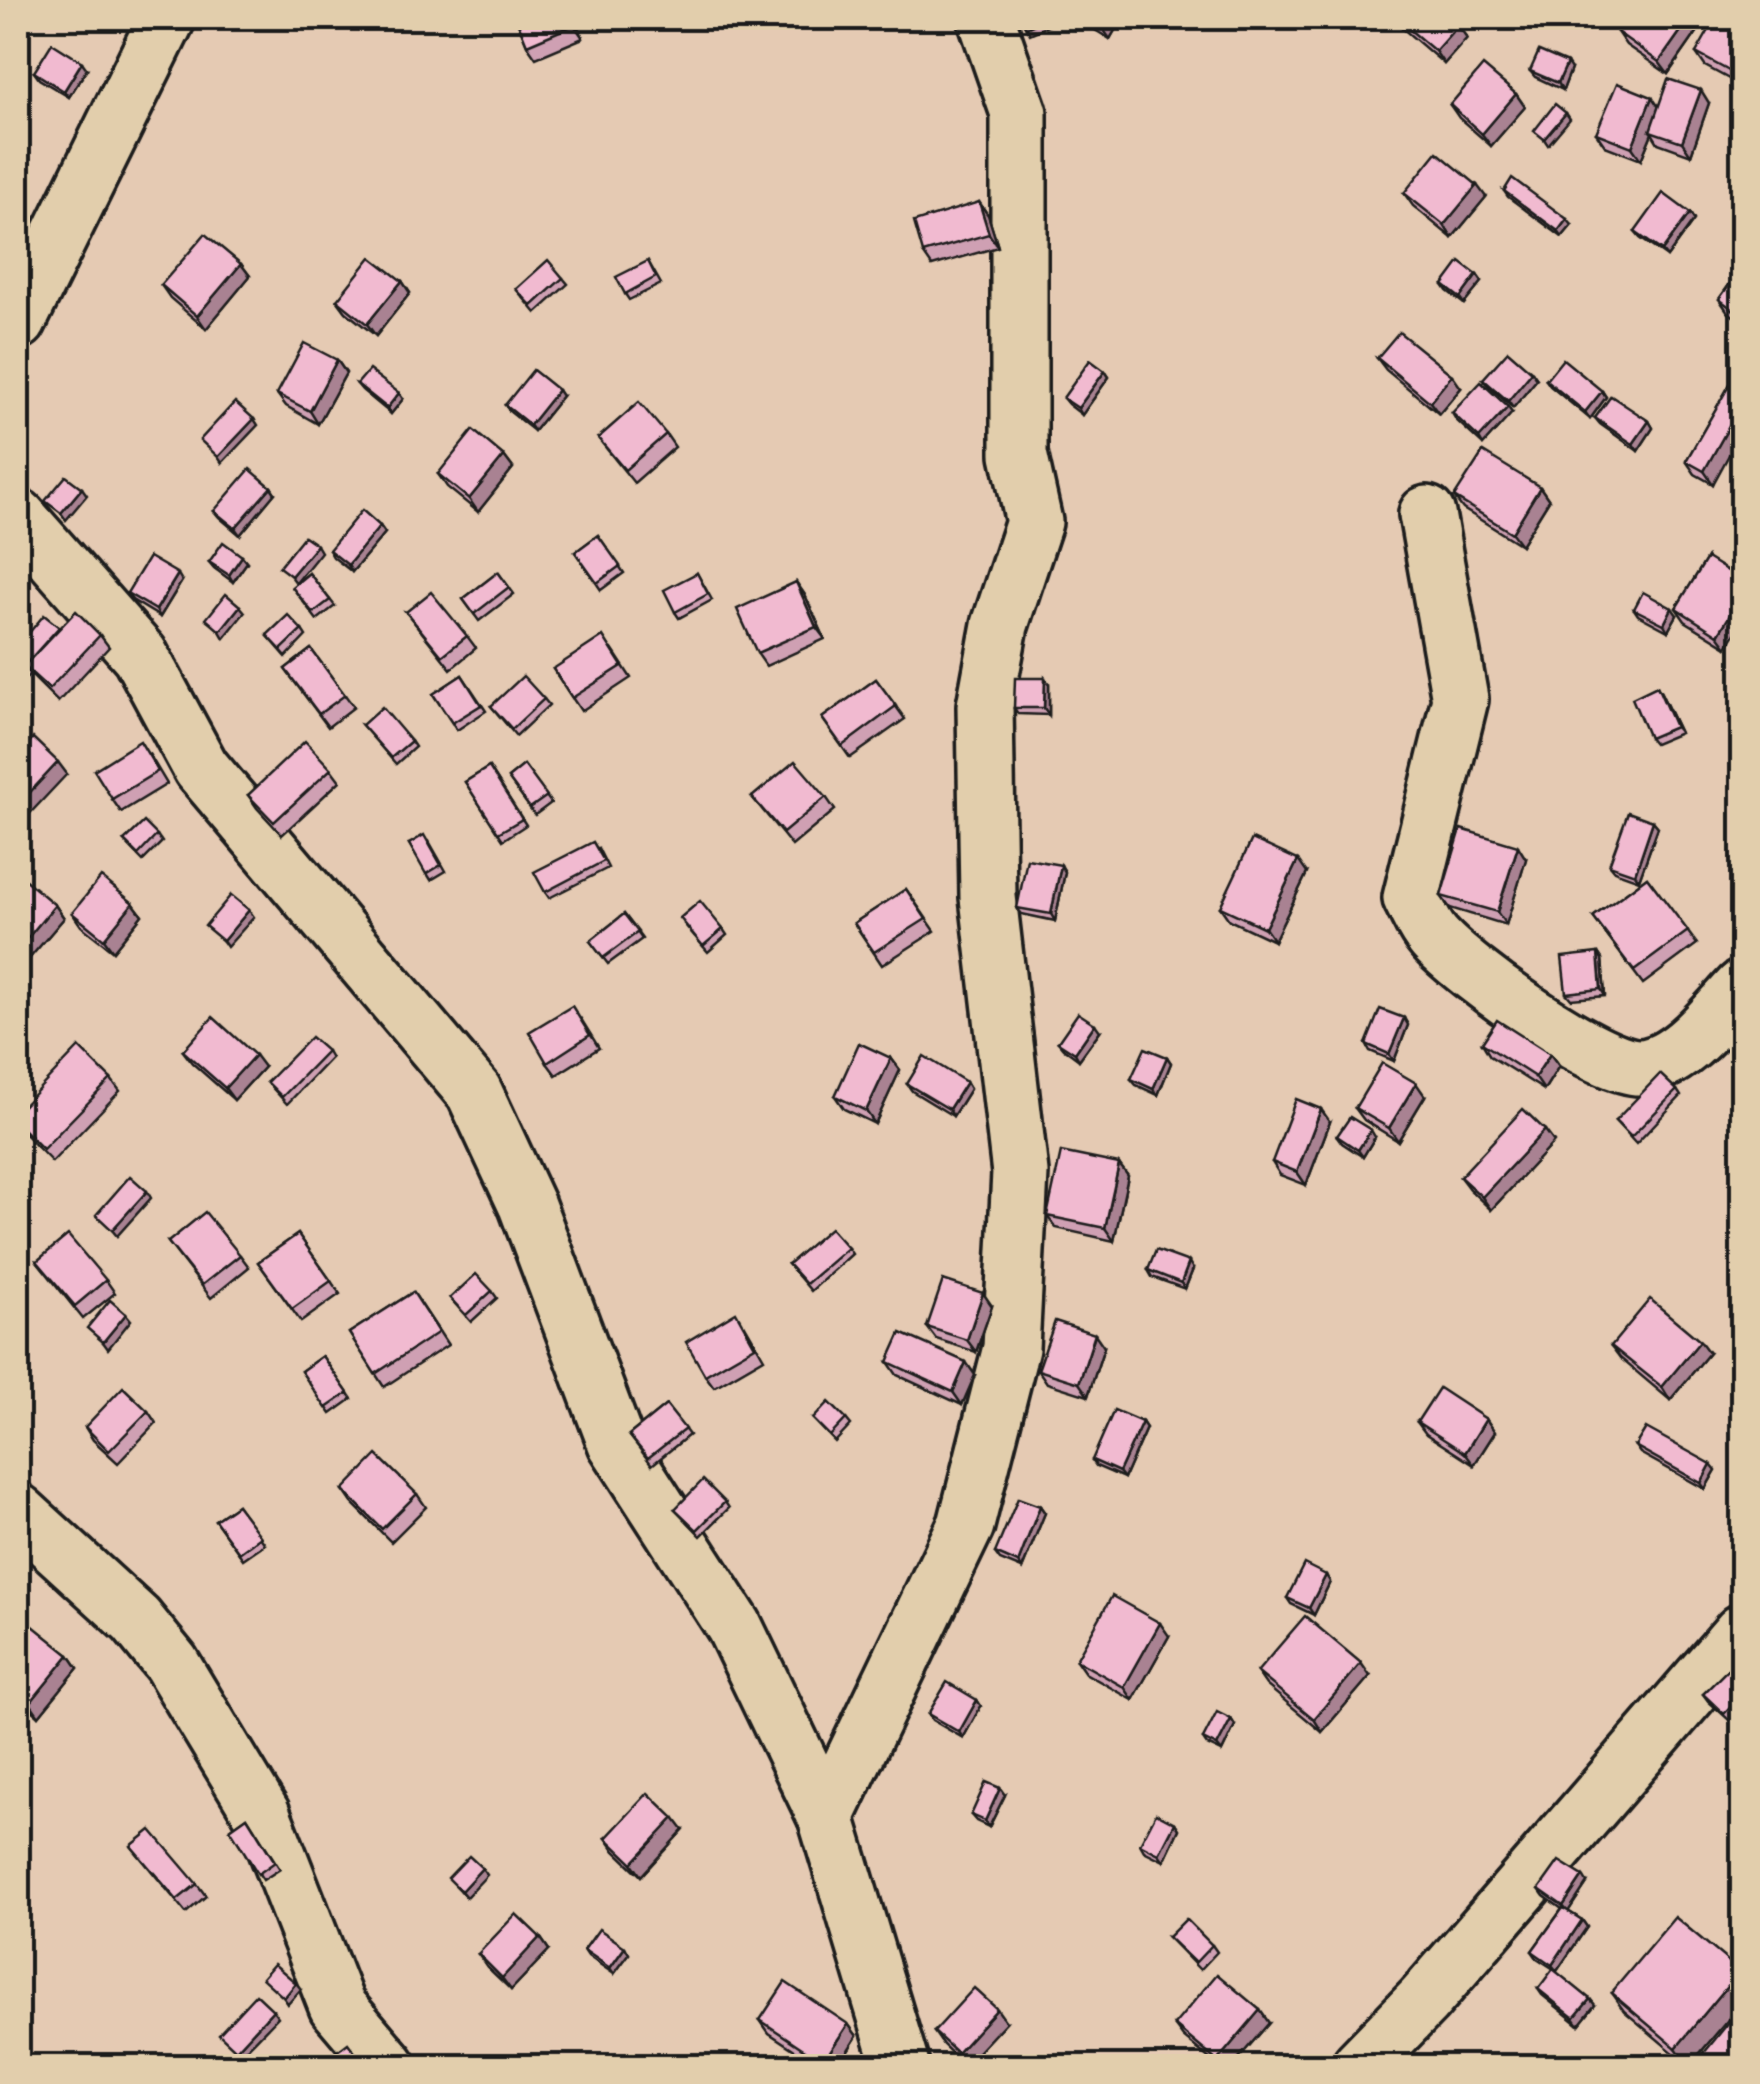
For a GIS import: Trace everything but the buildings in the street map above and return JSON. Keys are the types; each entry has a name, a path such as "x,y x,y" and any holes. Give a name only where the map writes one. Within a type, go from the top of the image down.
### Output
{"street":[{"path":"18,321 167,18"},
{"path":"826,1817 966,1525 1011,1348 1020,1173 988,897 984,706 1000,625 1034,522 1019,454 1019,113 986,18"},
{"path":"1428,514 1460,699 1411,898 1430,935 1463,967 1600,1057 1641,1067 1676,1053 1742,988"},
{"path":"18,518 140,655 201,768 474,1092 527,1206 616,1443 734,1626 826,1817 901,2066"},
{"path":"18,1512 136,1620 171,1663 262,1814 338,2006 388,2066"},
{"path":"1360,2066 1424,2000 1742,1632"}]}
